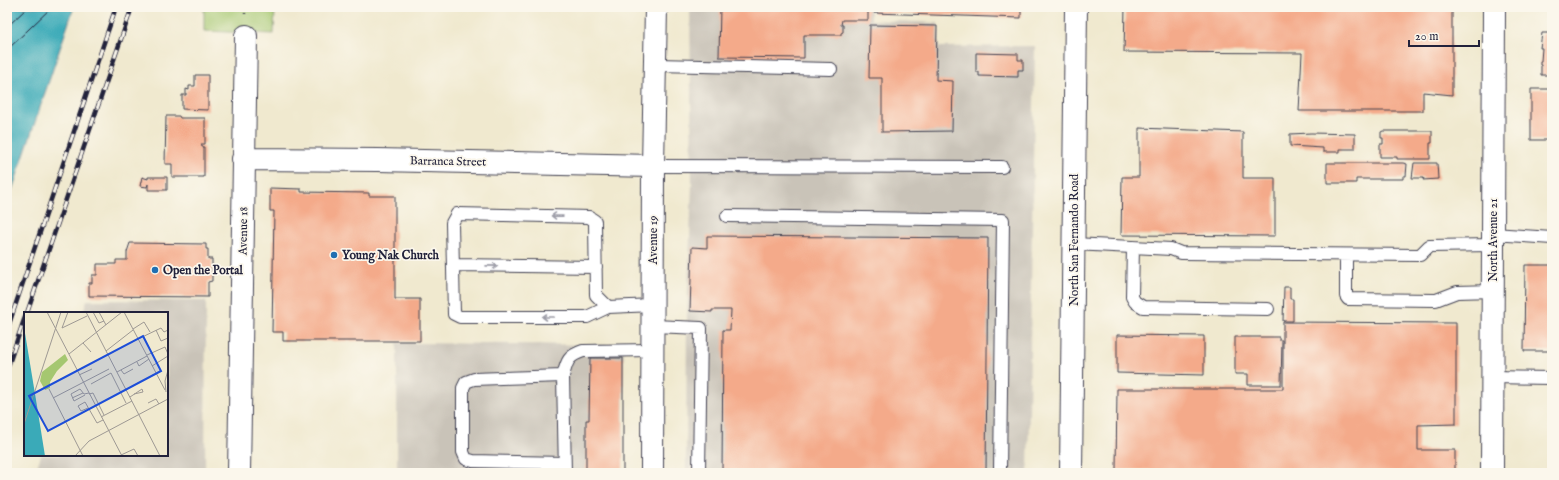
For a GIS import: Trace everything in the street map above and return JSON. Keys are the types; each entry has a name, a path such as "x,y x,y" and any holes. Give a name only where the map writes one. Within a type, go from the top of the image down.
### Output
{"street":[{"name":"Avenue 19","path":"652,473 656,7"},
{"name":"North San Fernando Road","path":"1071,473 1076,7"},
{"name":"North Avenue 21","path":"1492,473 1494,7"},
{"name":"Avenue 18","path":"239,473 246,36"},
{"name":"Barranca Street","path":"243,159 386,160 654,166"}],"lane":[{"path":"656,65 832,69"},
{"path":"654,166 1002,167"},
{"path":"608,307 587,317 460,318 454,314 452,223 457,214 589,217 595,221 596,294 608,307 701,328 700,473"},
{"path":"727,216 1003,220 1000,473"},
{"path":"1074,244 1171,249 1181,253 1420,256 1429,246 1493,240 1552,238"},
{"path":"1133,247 1132,297 1135,302 1143,307 1268,309"},
{"path":"1346,255 1346,296 1348,299 1436,300 1457,292 1493,291"},
{"path":"453,265 596,267"},
{"path":"563,376 474,379 466,382 463,388 463,452 466,459 473,461 565,468 563,376 567,363 573,354 583,351 653,350"},
{"path":"1493,377 1552,378"}],"shaded area":[{"path":"690,7 871,7 871,20 938,23 939,47 1035,46 1028,473 686,473 687,316 692,183"},
{"path":"87,300 206,301 205,473 35,473 41,456 168,456 168,312 83,312"},
{"path":"397,343 624,345 623,473 397,473"}],"green space":[{"path":"204,7 275,7 274,34 204,31"}],"water":[{"path":"7,7 74,7 7,205"}],"building":[{"path":"720,7 868,7 868,20 842,20 841,25 843,25 843,32 841,35 804,35 804,58 719,57"},
{"path":"874,7 1021,7 1021,18 874,13"},
{"path":"1125,7 1452,7 1452,95 1423,92 1423,111 1299,111 1302,53 1124,52"},
{"path":"870,25 937,26 936,80 953,81 952,131 882,132 882,78 869,78"},
{"path":"1542,33 1552,33 1552,75 1541,75 1540,61 1542,48 1540,48"},
{"path":"976,53 1018,54 1018,60 1023,60 1023,70 1018,70 1018,77 979,76 979,72 976,72"},
{"path":"195,75 208,75 208,110 182,109 182,95 186,95 186,89 189,90 189,86 195,86"},
{"path":"1531,89 1552,89 1552,140 1531,140"},
{"path":"166,116 179,116 180,118 205,118 205,144 201,144 202,147 204,147 204,177 172,177 172,164 165,164"},
{"path":"1139,128 1243,132 1243,178 1275,178 1275,236 1121,235 1122,177 1139,177"},
{"path":"1432,131 1430,159 1397,159 1397,157 1380,157 1380,144 1383,144 1381,132"},
{"path":"1290,134 1355,134 1355,149 1340,149 1340,152 1323,152 1323,148 1290,146"},
{"path":"1327,163 1403,163 1407,164 1406,176 1403,176 1403,179 1356,179 1356,183 1327,183"},
{"path":"1414,163 1437,163 1438,179 1423,180 1424,178 1412,178"},
{"path":"142,177 148,179 148,177 167,177 167,190 148,190 148,184 147,187 140,186"},
{"name":"Young Nak Church","path":"270,188 301,189 301,192 369,193 369,196 395,196 395,299 420,299 420,341 283,341 283,332 272,332 274,211 270,211"},
{"path":"707,236 988,238 986,473 722,473 723,330 730,330 731,310 712,310 712,312 690,311 692,247 707,248"},
{"name":"Open the Portal","path":"130,243 206,244 206,249 208,249 208,259 212,259 212,281 208,282 208,297 89,296 89,283 92,283 92,275 97,275 97,264 116,264 116,260 127,260 127,252"},
{"path":"1525,265 1552,265 1552,351 1524,351"},
{"path":"1284,287 1290,287 1290,299 1293,299 1293,321 1283,321"},
{"path":"1283,322 1456,323 1456,424 1418,425 1418,450 1455,450 1455,473 1152,473 1152,470 1116,470 1117,389 1283,389"},
{"path":"1117,335 1204,336 1204,375 1117,373"},
{"path":"1235,337 1279,337 1279,340 1282,340 1281,385 1248,385 1248,374 1235,374"},
{"path":"590,358 623,358 623,473 586,473 586,420 589,420"}],"tram line":[{"path":"7,27 28,7"},
{"path":"7,50 52,7"}],"railway":[{"path":"7,330 116,7"},
{"path":"27,312 132,7"},
{"path":"7,369 24,320"}],"place":[{"name":"Young Nak Church","path":"334,255"},
{"name":"Open the Portal","path":"155,270"}]}
